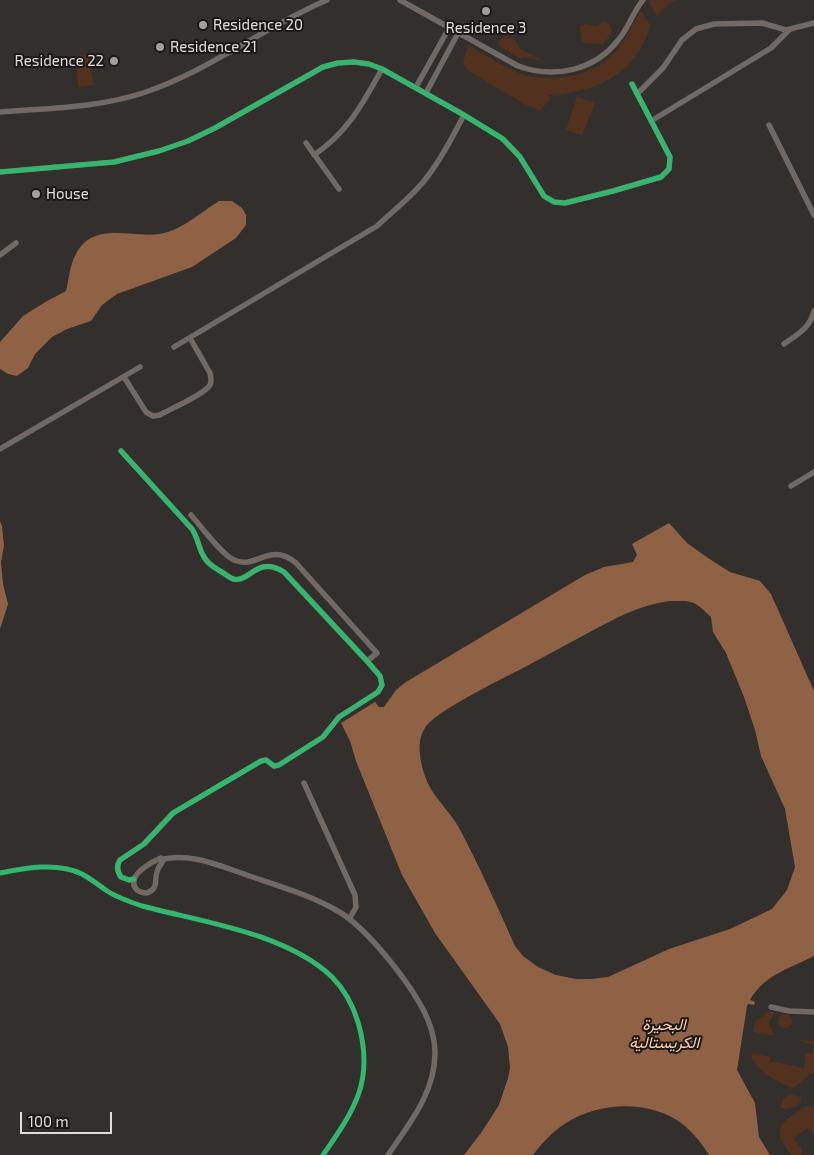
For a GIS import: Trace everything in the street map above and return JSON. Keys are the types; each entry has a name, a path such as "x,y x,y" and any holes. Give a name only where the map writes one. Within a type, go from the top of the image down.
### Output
{"street":[{"path":"0,112 89,105 142,93 192,73 327,0"},
{"path":"400,0 518,66 545,72 564,72 591,63 607,52 620,39 643,0"},
{"path":"637,94 664,68 682,40 696,29 714,24 768,23 788,30"},
{"path":"651,121 771,48 788,30 814,23"},
{"path":"776,27 779,38"},
{"path":"416,88 450,28"},
{"path":"426,93 458,33"},
{"path":"432,60 441,65"},
{"path":"0,172 114,162 159,152 209,131 323,67 338,63 354,62 369,64 382,69 464,115 507,143 520,157 544,196 562,204 636,185 666,174 670,166 670,157 632,84"},
{"path":"314,155 332,142 354,117 382,69"},
{"path":"174,347 377,226 424,181 439,160 464,115"},
{"path":"769,125 814,215"},
{"path":"306,143 339,189"},
{"path":"0,255 16,243"},
{"path":"784,344 807,328 814,311"},
{"path":"124,377 146,412 153,416 160,415 203,392 210,385 210,373 190,338"},
{"path":"0,449 140,367"},
{"path":"122,451 192,529 198,538 203,555 209,563 231,578 236,579 263,567 272,567 284,572 367,661 380,676 382,685 378,692 339,717 323,737 279,765 274,766 266,760 261,761 173,813 144,844 120,860 118,873 130,880 134,879"},
{"path":"791,486 814,472"},
{"path":"191,515 224,552 235,560 248,562 266,555 275,554 289,557 377,653 367,661"},
{"path":"304,783 355,895 356,907 350,918"},
{"path":"163,860 157,871 156,884 152,891 144,893 139,891 134,885 134,879 137,874 160,858 163,860 187,857 218,865 315,899 337,910 350,918 397,970 424,1012 434,1039 435,1053 426,1096 388,1155"},
{"path":"771,1007 814,1012"}],"shaded area":[{"path":"652,0 677,0 667,5 657,16 649,2"},
{"path":"641,11 651,26 638,52 627,66 601,84 580,91 548,95 550,99 540,111 524,104 469,71 463,63 468,45 500,64 525,75 554,78 575,75 595,67 612,55 621,45"},
{"path":"602,22 607,22 612,31 603,44 585,43 582,41 580,26 584,24 597,26"},
{"path":"501,38 515,39 520,49 543,61 524,57 520,59 498,45"},
{"path":"88,54 94,85 78,87 76,56"},
{"path":"577,97 595,103 582,135 566,130"},
{"path":"767,1012 774,1012 770,1023 775,1036 753,1032 756,1020 763,1017"},
{"path":"782,1014 788,1014 792,1021 788,1028 782,1028 778,1024 778,1018"},
{"path":"798,1040 814,1041 814,1045"},
{"path":"814,1045 814,1073 792,1088 764,1073 752,1059 752,1053 770,1057 770,1061 804,1068 806,1053 812,1054"},
{"path":"790,1094 801,1097 797,1107 785,1109 780,1107 784,1098"},
{"path":"806,1106 814,1107 814,1135 808,1128 794,1138 802,1150 802,1155 791,1155 781,1138 781,1126"}],"water":[{"path":"219,201 232,201 242,208 246,215 246,225 236,238 192,267 117,294 102,305 91,321 67,329 52,337 35,354 28,368 17,376 8,374 0,369 0,342 23,316 66,291 72,262 83,244 102,234 148,235 167,232 183,225"},
{"path":"0,521 4,546 1,562 3,584 8,604 0,629"},
{"name":"البحيرة الكريستالية","path":"669,523 687,543 708,558 730,572 760,581 771,594 814,691 814,956 778,973 756,991 750,1000 755,1002 754,1005 748,1004 747,1006 737,1070 755,1103 759,1137 770,1155 709,1155 694,1135 675,1119 649,1109 620,1106 592,1111 578,1116 557,1130 533,1155 464,1155 499,1105 510,1068 508,1047 500,1024 435,933 402,875 356,761 350,741 341,723 375,702 379,707 384,707 396,690 406,682 585,575 604,567 633,562 637,555 632,544","holes":["669,601 694,603 711,617 713,632 726,653 744,697 761,756 785,809 795,867 787,890 772,909 730,929 669,949 608,977 576,979 556,975 538,967 523,956 515,946 458,826 435,796 428,783 420,758 420,739 422,733 431,721 455,704 607,623 647,606"]}],"cycle path":[{"path":"0,172 114,162 159,151 188,141 215,128 323,67 338,63 354,62 369,64 382,69 503,139 520,157 544,196 554,202 565,203 661,177 669,169 670,157 632,84"},
{"path":"121,451 192,529 204,558 214,568 233,579 239,579 267,566 284,572 367,661 380,676 382,685 378,692 339,717 323,737 279,765 274,766 266,760 261,761 173,813 144,844 120,860 117,868 121,877 129,880 134,879"},
{"path":"0,873 41,867 72,870 82,874 120,898 133,903 267,939 313,962 332,977 344,992 356,1016 363,1042 364,1061 363,1077 353,1108 323,1155"}],"place":[{"name":"Residence 3","path":"486,11"},
{"name":"Residence 20","path":"203,25"},
{"name":"Residence 21","path":"160,47"},
{"name":"Residence 22","path":"114,61"},
{"name":"House","path":"36,194"}]}
